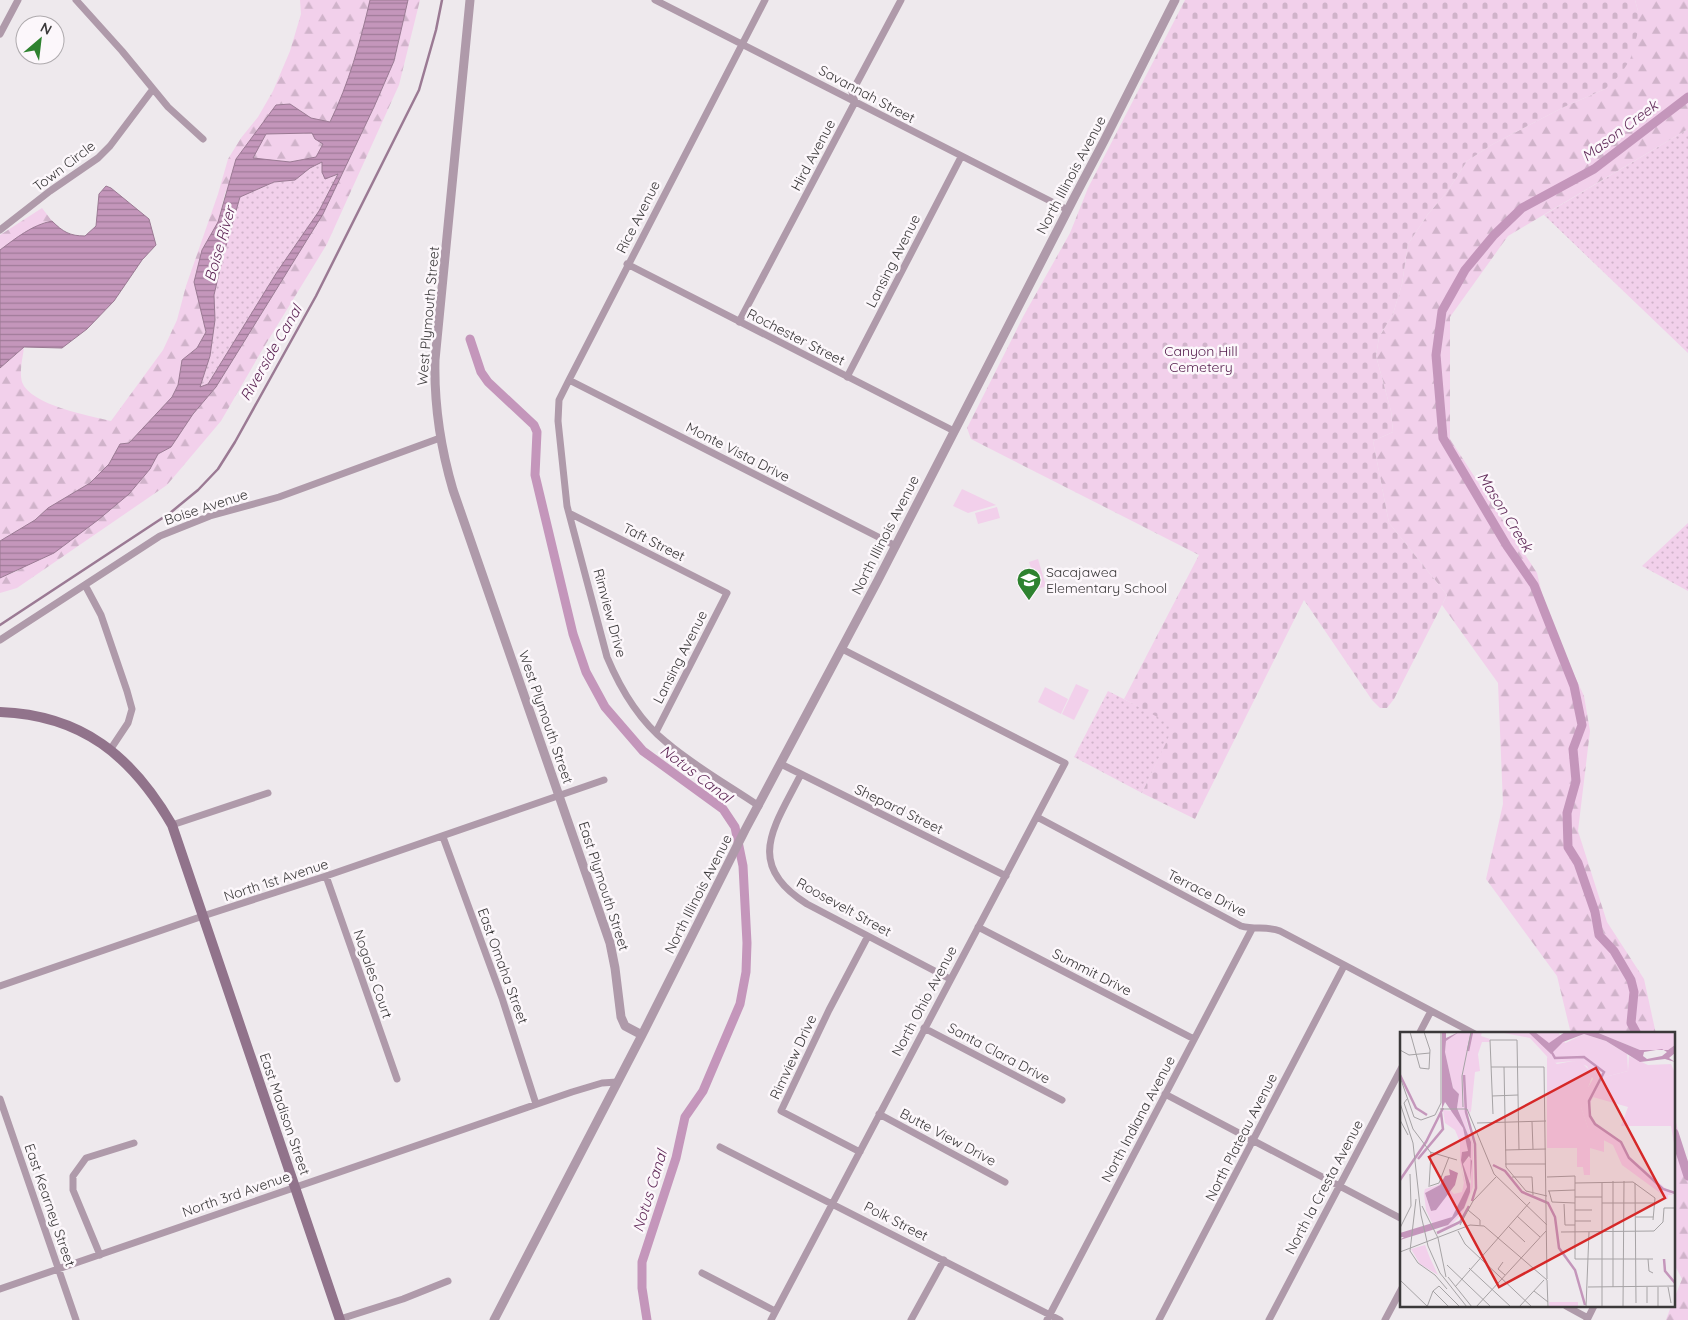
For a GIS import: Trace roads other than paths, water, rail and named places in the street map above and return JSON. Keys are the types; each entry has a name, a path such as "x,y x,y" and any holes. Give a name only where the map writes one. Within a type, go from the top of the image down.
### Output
{"main road":[{"name":"East Madison Street","path":"0,712 35,715 86,733 128,765 144,781 158,800 172,825 340,1319"}],"street":[{"path":"0,34 18,0"},
{"path":"76,0 116,44 168,107 203,139"},
{"name":"West Plymouth Street","path":"470,0 435,360 436,410 446,466 456,498 559,795"},
{"name":"Savannah Street","path":"655,0 1068,210"},
{"name":"Rice Avenue","path":"561,452 558,421 559,400 627,264 765,0"},
{"name":"Hird Avenue","path":"739,322 855,102 852,92 901,0"},
{"name":"North Illinois Avenue","path":"494,1320 642,1035 745,830 782,764 896,546 1175,0"},
{"name":"Town Circle","path":"0,230 50,191 98,158 110,146 153,89"},
{"name":"Lansing Avenue","path":"847,377 961,156"},
{"name":"Rochester Street","path":"627,264 954,431"},
{"name":"Monte Vista Drive","path":"569,380 896,546"},
{"name":"Boise Avenue","path":"0,640 160,536 186,524 279,497 440,438"},
{"name":"Rimview Drive","path":"561,452 569,513 607,658 616,679 647,723 665,742 758,806"},
{"name":"Taft Street","path":"569,513 727,593"},
{"path":"85,585 100,615 132,709 128,723 110,750"},
{"name":"Lansing Avenue","path":"656,732 727,593"},
{"name":"North Ohio Avenue","path":"771,1320 1065,763 842,649"},
{"name":"Shepard Street","path":"782,764 1006,876"},
{"name":"Roosevelt Street","path":"801,774 771,834 769,861 774,875 792,894 950,979"},
{"name":"North 1st Avenue","path":"0,986 203,916 443,837 604,780"},
{"path":"172,825 268,793"},
{"name":"East Plymouth Street","path":"559,795 610,943 621,1017 626,1026 642,1035"},
{"name":"Terrace Drive","path":"1036,817 1241,926 1252,929 1270,928 1280,931 1470,1032"},
{"name":"East Omaha Street","path":"443,837 502,998 536,1104"},
{"name":"Nogales Court","path":"326,876 397,1079"},
{"name":"Summit Drive","path":"978,927 1194,1039"},
{"name":"North Indiana Avenue","path":"1048,1317 1252,929"},
{"name":"Rimview Drive","path":"860,1152 781,1111 829,1010 868,936"},
{"name":"North Plateau Avenue","path":"1159,1320 1344,966"},
{"path":"1420,1032 1431,1011"},
{"name":"Santa Clara Drive","path":"924,1028 1062,1100"},
{"name":"North la Cresta Avenue","path":"1269,1320 1400,1070"},
{"path":"536,1104 602,1083 617,1082"},
{"path":"1165,1094 1400,1219"},
{"name":"East Kearney Street","path":"0,1099 76,1320"},
{"name":"North 3rd Avenue","path":"0,1289 536,1104"},
{"name":"Butte View Drive","path":"879,1114 1005,1182"},
{"path":"100,1254 74,1190 73,1176 86,1158 134,1143"},
{"name":"Polk Street","path":"720,1146 944,1260 1048,1317 1060,1320"},
{"path":"911,1320 944,1260"},
{"path":"702,1273 776,1311"},
{"path":"340,1319 403,1299 448,1281"},
{"path":"1385,1320 1400,1292"},
{"path":"1569,1308 1588,1319"}],"water":[{"name":"Boise River","path":"370,0 408,0 394,61 323,214 216,387 193,414 171,447 158,454 150,469 129,494 54,553 0,578 0,541 35,520 48,508 90,483 109,464 120,444 129,443 172,397 178,385 182,360 197,348 206,332 194,282 202,250 218,222 236,159 276,105 290,104 311,118 330,122 348,78","holes":["312,133 315,139 323,144 316,157 290,162 253,158 266,134","322,162 322,172 325,179 338,174 319,211 277,272 208,384 200,387 210,356 215,320 214,295 240,197 274,182 295,180 310,168"]},
{"path":"106,186 149,219 156,245 142,260 114,301 87,329 62,348 24,347 0,368 0,250 31,229 52,221 67,233 85,236 96,226 99,194"}],"waterway":[{"name":"Riverside Canal","path":"0,625 170,513 198,490 218,469 316,296 419,90 436,30 442,0"},
{"name":"Mason Creek","path":"1636,1032 1631,1023 1634,992 1631,980 1614,951 1599,935 1595,912 1578,863 1568,847 1567,813 1576,781 1573,749 1582,725 1574,686 1534,585 1507,546 1443,438 1436,355 1442,311 1465,270 1494,235 1522,208 1594,169 1688,97"},
{"name":"Notus Canal","path":"470,339 481,372 488,382 534,425 537,432 535,475 573,634 586,672 605,707 643,751 723,809 735,827 743,866 747,943 746,972 740,1004 703,1091 685,1117 676,1158 642,1262 642,1288 647,1320"},
{"name":"Mason Creek","path":"1676,1139 1688,1176"}],"place":[{"name":"Sacajawea Elementary School","path":"1029,601"}],"park label":[{"name":"Canyon Hill Cemetery","path":"1201,360"}]}
